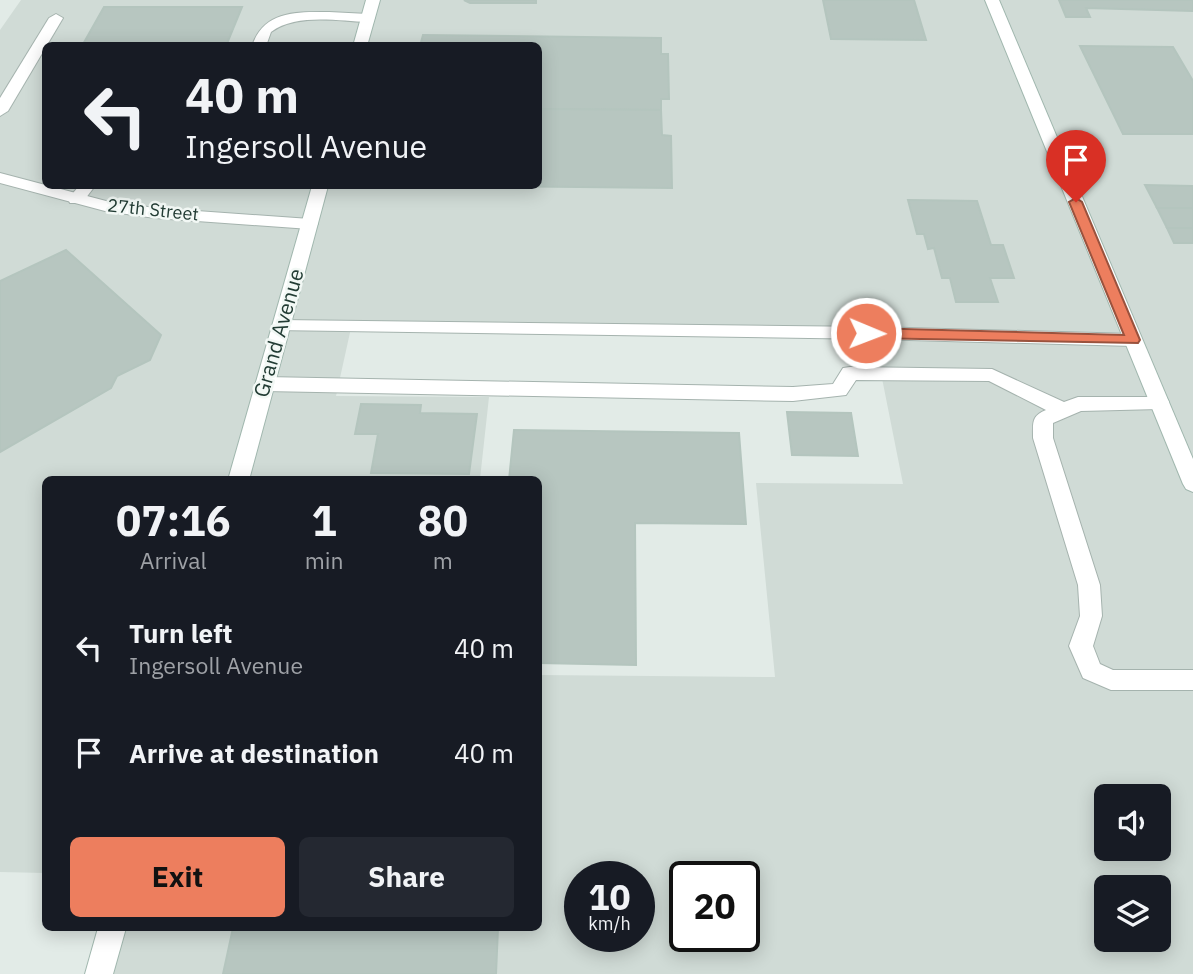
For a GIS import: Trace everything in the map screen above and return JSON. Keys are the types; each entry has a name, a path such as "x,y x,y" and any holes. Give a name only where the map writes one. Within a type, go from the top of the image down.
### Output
{"main road":[{"path":"361,42 373,0"},
{"path":"992,0 1193,484"},
{"path":"0,111 56,18"},
{"path":"260,42 265,30 285,20 368,18"},
{"name":"27th Street","path":"0,178 42,185"},
{"name":"27th Street","path":"64,189 155,213 310,224"},
{"name":"Grand Avenue","path":"239,476 319,189"},
{"path":"281,326 873,333 1133,340"},
{"path":"265,384 793,394 839,390 850,373 992,375 1063,410"},
{"path":"1159,402 1078,404 1043,419 1043,438 1089,585 1091,616 1081,646 1091,671 1111,680 1193,680"},
{"path":"99,974 111,931"}],"shaded area":[{"path":"21,0 1193,0 1193,974 99,974 111,931 542,931 542,675 775,677 756,483 903,484 873,333 351,328 336,396 489,397 480,476 42,476 42,873 0,872 0,30"}],"building":[{"path":"464,0 536,0 536,3 470,3"},
{"path":"823,0 914,0 926,40 831,39"},
{"path":"1059,0 1193,0 1193,11 1086,8 1090,17 1066,17"},
{"path":"104,7 242,7 228,42 84,42"},
{"path":"423,35 661,38 661,54 668,54 669,99 661,99 661,110 542,109 542,42 421,42"},
{"path":"1080,46 1173,47 1193,81 1193,134 1123,134"},
{"path":"542,109 661,110 662,135 671,136 672,188 542,187"},
{"path":"1145,185 1193,186 1193,208 1157,208"},
{"path":"908,200 977,201 991,245 1003,245 1014,278 990,278 998,302 956,302 950,278 942,278 934,248 928,249 924,234 917,234"},
{"path":"1157,208 1193,208 1193,228 1167,228"},
{"path":"1167,228 1193,228 1193,243 1174,243"},
{"path":"66,250 161,335 150,360 117,376 111,388 0,452 0,281"},
{"path":"361,404 421,405 420,413 477,414 469,474 371,473 378,434 355,434"},
{"path":"787,412 851,413 858,456 792,455"},
{"path":"514,430 739,433 746,524 635,523 636,665 542,663 542,476 509,476"},
{"path":"232,931 498,931 496,974 223,974"}],"route":[{"path":"866,333 1133,340 1076,202"}]}
